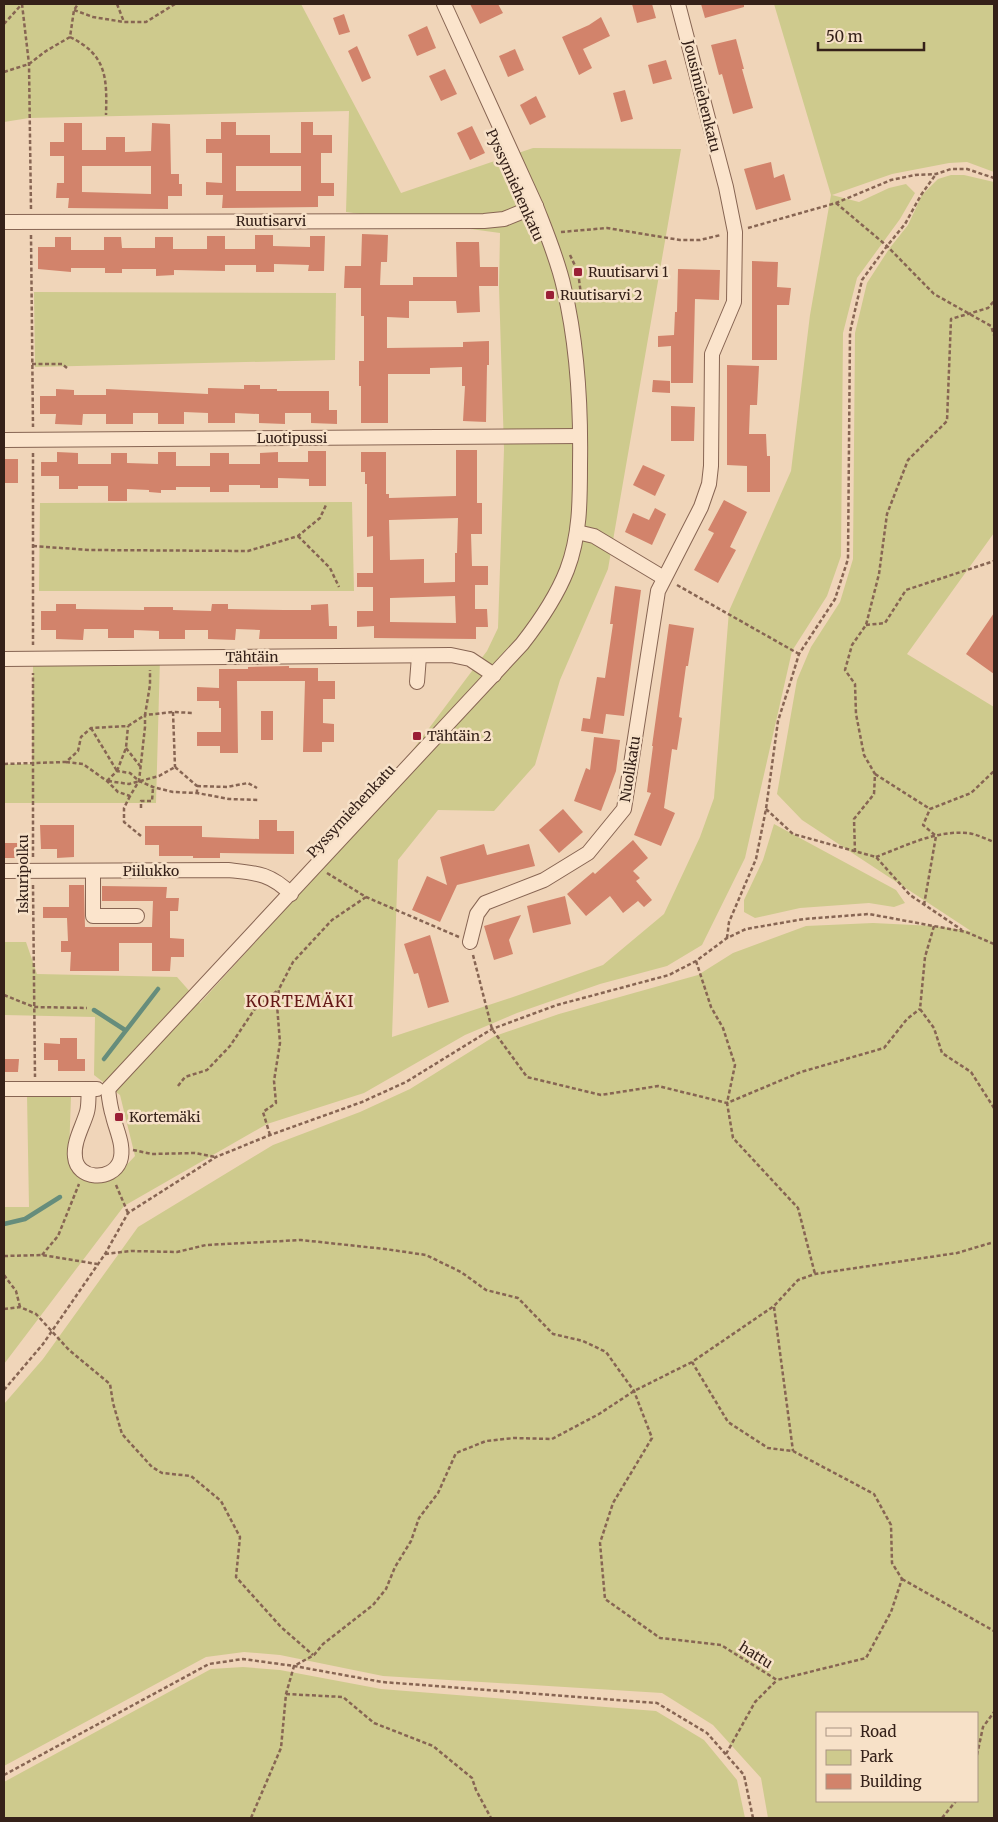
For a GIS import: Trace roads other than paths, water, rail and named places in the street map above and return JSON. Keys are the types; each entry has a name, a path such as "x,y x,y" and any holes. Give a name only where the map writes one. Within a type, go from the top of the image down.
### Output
{"street":[{"name":"Pyssymiehenkatu","path":"108,1089 522,644 543,617 558,592 567,568 580,514 580,436 579,383 573,332 564,287 536,206 444,4"},
{"name":"Jousimiehenkatu","path":"678,4 726,187 735,232"},
{"name":"Ruutisarvi","path":"4,222 484,222 504,218 536,206"},
{"name":"Nuolikatu","path":"470,942 477,914 485,903 544,880 588,853 624,809 658,591 701,507 709,484 711,466 712,354 734,302 735,232"},
{"name":"Luotipussi","path":"4,440 580,436"},
{"path":"577,532 594,536 664,578"},
{"path":"417,682 419,656"},
{"name":"Tähtäin","path":"4,659 461,656 482,666 494,675"},
{"name":"Piilukko","path":"4,871 228,870 250,872 279,882 291,894"},
{"path":"93,871 93,916 137,916"},
{"path":"4,1089 89,1089 108,1089 112,1115 122,1148 117,1166 108,1173 97,1176 83,1172 77,1166 74,1155 88,1110 89,1089"}],"waterway":[{"path":"104,1059 158,989"},
{"path":"94,1010 125,1030"},
{"path":"4,1224 25,1219 60,1197"}],"place":[{"name":"Ruutisarvi 1","path":"578,272"},
{"name":"Ruutisarvi 2","path":"550,295"},
{"name":"Tähtäin 2","path":"417,736"},
{"name":"Kortemäki","path":"119,1117"}],"district":[{"name":"KORTEMÄKI","path":"300,1001"}]}
